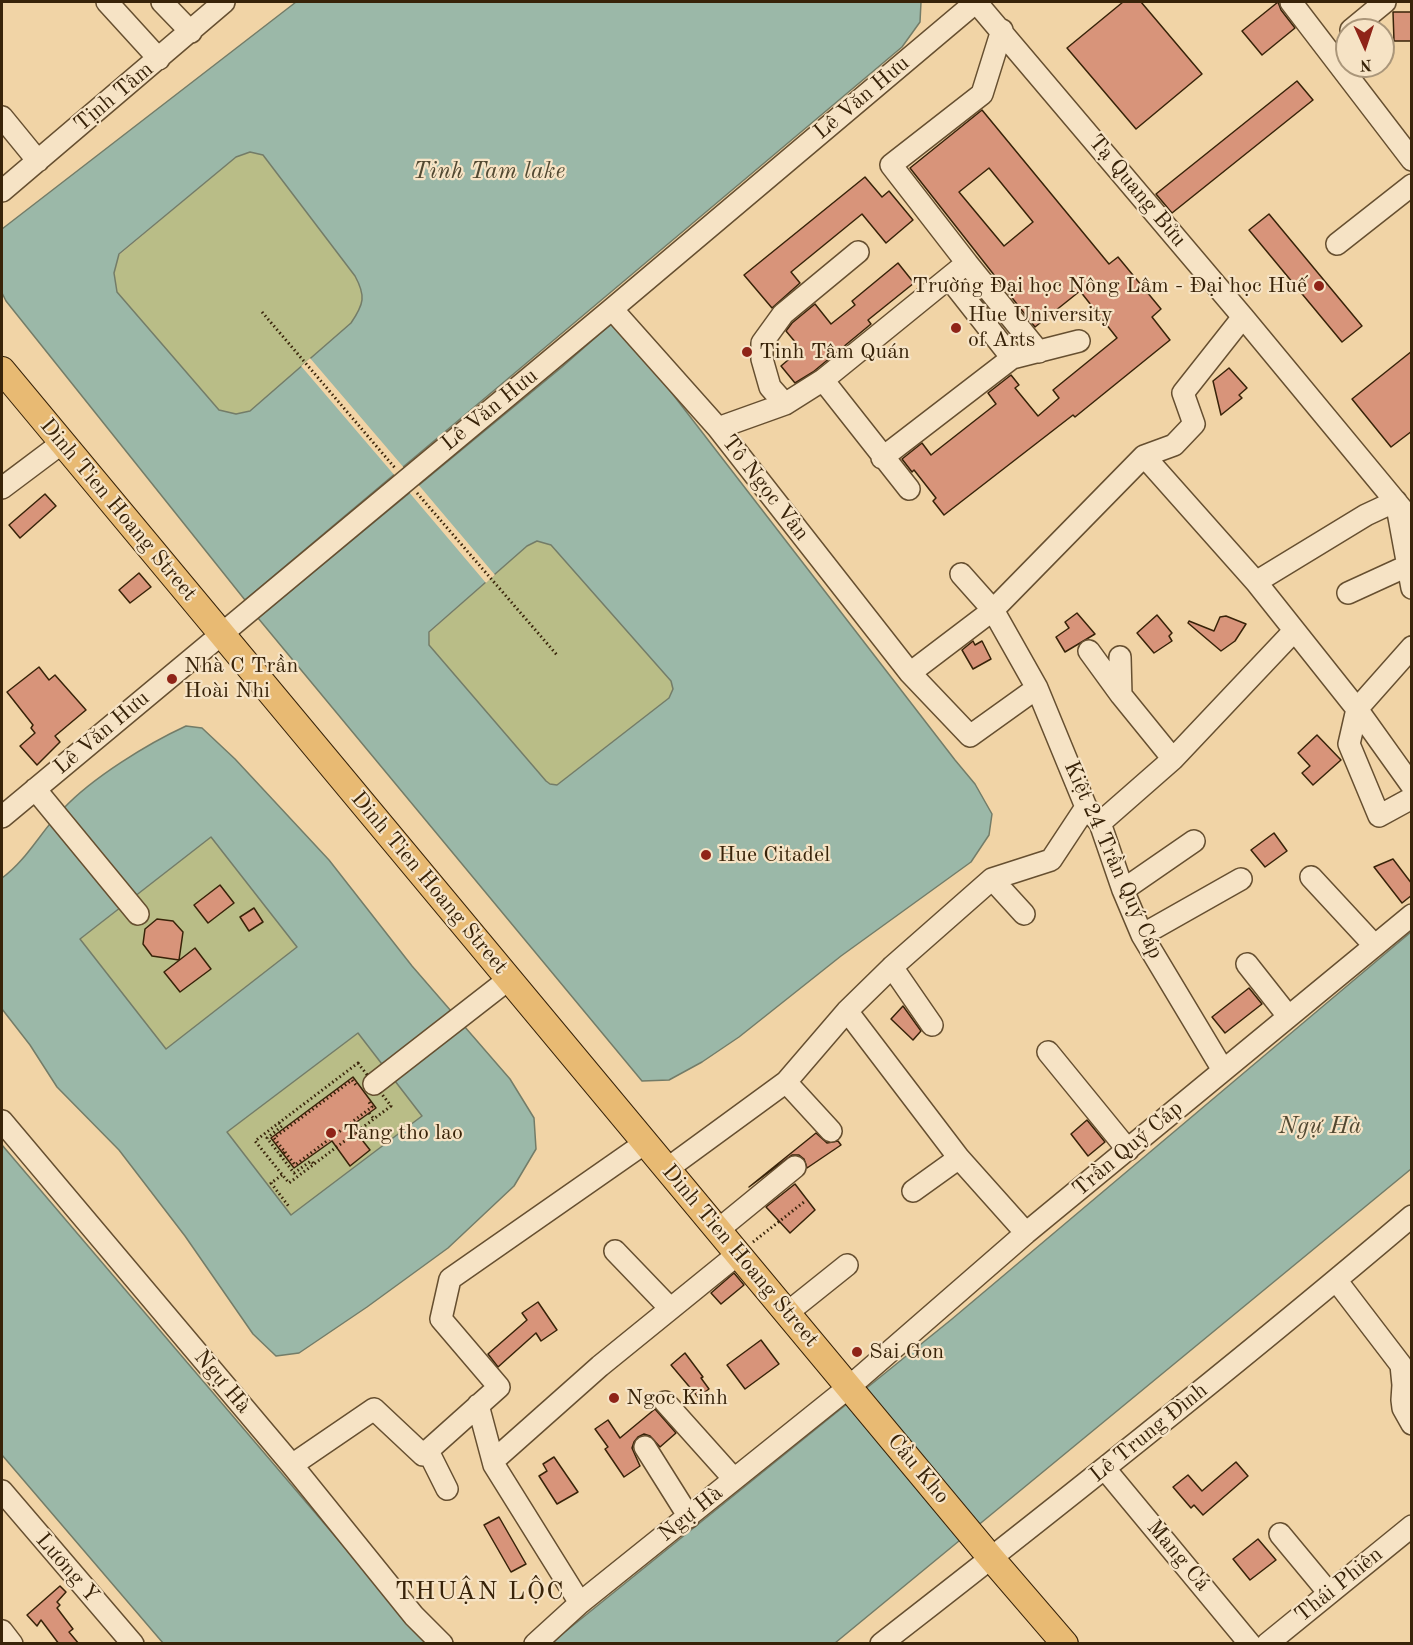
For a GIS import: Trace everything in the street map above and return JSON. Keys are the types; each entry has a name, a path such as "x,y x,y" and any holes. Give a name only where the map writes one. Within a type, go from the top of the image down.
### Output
{"main road":[{"name":"Dinh Tien Hoang Street","path":"2,370 852,1391"},
{"name":"Cầu Kho","path":"852,1391 1065,1644"}],"street":[{"path":"108,2 159,59"},
{"path":"162,2 191,32"},
{"name":"Tịnh Tâm","path":"2,191 224,2"},
{"name":"Tạ Quang Bửu","path":"976,2 1002,30 1412,521"},
{"name":"Lê Văn Hưu","path":"2,817 612,309 976,2"},
{"path":"1291,2 1412,160"},
{"path":"1366,18 1385,2"},
{"path":"1002,30 982,94 891,165 1039,352"},
{"path":"1328,50 1335,44"},
{"path":"2,117 38,161"},
{"path":"1337,244 1412,185"},
{"path":"785,404 770,387 762,359 762,343 783,314 858,252"},
{"path":"718,428 785,404 823,380 968,263"},
{"path":"949,278 1012,358"},
{"name":"Tô Ngọc Vân","path":"612,309 718,428 910,673 970,736 1037,688"},
{"path":"910,673 993,610 1144,456 1174,445 1194,424 1183,393 1243,317"},
{"path":"882,458 1012,358 1079,341"},
{"path":"823,380 882,458 909,489"},
{"path":"2,488 62,443"},
{"path":"1144,456 1256,582 1357,709 1412,786"},
{"path":"1256,582 1366,515 1396,501 1412,588"},
{"path":"1348,593 1407,566"},
{"name":"Kiệt 24 Trần Quý Cáp","path":"961,574 993,610 1037,688 1093,815 1142,935 1223,1070"},
{"path":"667,1169 786,1083 847,1011 892,967 992,879 1051,860 1093,815 1173,759 1294,631"},
{"path":"1412,646 1357,709 1349,744 1379,816 1412,798"},
{"path":"1089,651 1173,759"},
{"path":"1120,657 1121,695"},
{"path":"35,789 138,914"},
{"path":"1123,890 1194,841"},
{"path":"1311,877 1374,945"},
{"path":"992,879 1024,914"},
{"path":"1142,935 1241,879"},
{"name":"Trần Quý Cáp","path":"852,1391 1026,1233 1412,915"},
{"path":"1246,964 1288,1016"},
{"path":"892,967 932,1025"},
{"path":"371,1087 509,979"},
{"path":"847,1011 959,1158 1026,1233"},
{"path":"1048,1052 1128,1150"},
{"path":"786,1083 831,1131"},
{"name":"Ngự Hà","path":"2,1121 292,1465 414,1616 442,1644"},
{"path":"292,1465 374,1409 423,1455 499,1387 441,1319 450,1280 645,1143"},
{"path":"913,1191 959,1158"},
{"path":"718,1230 795,1167"},
{"name":"Lê Trung Đình","path":"881,1644 985,1551 1105,1468 1412,1216"},
{"path":"615,1251 665,1303"},
{"path":"493,1461 600,1366 738,1254"},
{"path":"787,1313 847,1265"},
{"path":"1336,1280 1406,1361 1401,1400 1412,1424"},
{"name":"Ngự Hà","path":"535,1644 580,1603 734,1479 852,1391"},
{"path":"665,1402 734,1479"},
{"path":"478,1405 493,1461 580,1603"},
{"path":"645,1447 689,1517"},
{"path":"428,1451 447,1489"},
{"name":"Mang Cá","path":"1105,1468 1250,1644"},
{"name":"Lương Y","path":"2,1491 133,1644"},
{"path":"1280,1534 1329,1593"},
{"name":"Thái Phiên","path":"1267,1644 1329,1593 1407,1537"},
{"path":"2,1631 12,1644"}],"path":[{"path":"261,312 394,466"},
{"path":"433,511 557,655"},
{"path":"358,1064 371,1087 391,1106 289,1183 255,1141 358,1064"},
{"path":"341,1076 345,1082"},
{"path":"352,1080 371,1087 372,1107 295,1165 274,1138 352,1080"},
{"path":"369,1113 374,1119"},
{"path":"279,1123 282,1126 267,1138 294,1173 311,1161 314,1164"},
{"path":"280,1156 285,1152"},
{"path":"282,1175 271,1183 290,1208"},
{"path":"738,1254 804,1202"}],"green space":[{"path":"250,152 262,154 355,276 361,289 362,300 351,323 250,411 236,414 219,410 117,292 114,273 119,255 236,157"},
{"path":"537,541 551,545 671,681 673,689 669,698 557,785 546,781 429,645 430,632 527,546"},
{"path":"211,837 297,947 166,1049 80,939"},
{"path":"358,1033 422,1116 292,1216 227,1132"}],"water":[{"name":"Tinh Tam lake","path":"296,2 921,2 920,22 902,47 245,600 6,301 2,293 2,229","holes":["250,152 263,155 355,276 361,289 362,300 351,323 250,411 236,414 219,410 117,292 114,273 119,254 236,157"]},
{"path":"612,323 651,366 975,784 992,814 989,835 971,862 841,956 739,1037 702,1062 669,1080 642,1081 258,618","holes":["537,541 551,545 671,681 673,689 669,698 557,785 546,781 429,645 429,632 527,546"]},
{"path":"186,726 202,728 235,759 329,860 412,966 510,1079 534,1118 536,1149 514,1186 448,1248 299,1353 276,1356 253,1334 185,1236 119,1150 57,1087 30,1045 2,1009 2,878 19,863 75,797 121,763","holes":["211,837 297,947 166,1049 80,939","358,1033 422,1116 291,1215 227,1132"]},
{"name":"Ngự Hà","path":"1411,932 1411,1169 835,1643 550,1644 952,1319"},
{"path":"2,1145 426,1643 163,1643 2,1455"}],"pier":[{"path":"310,358 405,469 396,477 301,366"},
{"path":"417,483 495,575 486,583 408,491"}],"building":[{"path":"1123,2 1141,2 1202,74 1136,129 1067,48"},
{"path":"1278,2 1281,10 1295,28 1262,55 1242,31"},
{"path":"1393,12 1412,12 1412,41 1395,41"},
{"path":"1297,81 1313,100 1172,213 1156,194"},
{"path":"982,110 1109,264 1118,257 1161,309 1152,317 1170,340 1075,417 1073,415 944,515 933,501 936,498 914,470 912,472 902,459 922,443 931,455 996,404 988,393 1011,375 1019,385 1015,388 1038,416 1059,398 1053,390 1117,338 1080,291 1035,327 910,168","holes":["989,168 1033,222 1004,246 959,192"]},
{"path":"865,177 882,197 889,191 913,220 886,243 862,214 791,272 800,283 772,308 744,275"},
{"path":"1269,214 1362,326 1342,342 1249,230"},
{"path":"898,263 914,283 868,320 871,324 813,372 795,383 781,366 801,349 786,331 792,323 815,304 831,324 855,305 852,301"},
{"path":"1412,351 1412,431 1391,447 1352,399"},
{"path":"1229,368 1247,388 1239,395 1242,398 1221,415 1213,381"},
{"path":"45,494 56,506 20,538 9,525"},
{"path":"139,573 151,587 130,603 119,590"},
{"path":"1077,613 1095,634 1065,652 1056,637 1069,628 1065,622"},
{"path":"1157,615 1172,633 1169,636 1172,641 1154,653 1137,633"},
{"path":"1226,616 1246,624 1235,641 1221,651 1188,623 1189,621 1214,631 1220,617"},
{"path":"973,641 975,645 982,641 991,659 973,669 962,650"},
{"path":"39,667 49,680 55,675 86,710 55,736 60,742 37,765 20,746 35,733 31,728 33,725 7,692"},
{"path":"1317,735 1341,760 1313,785 1302,773 1310,766 1298,753"},
{"path":"1274,833 1287,851 1265,867 1251,850"},
{"path":"1393,859 1412,884 1412,895 1402,903 1374,867"},
{"path":"220,885 234,903 208,923 194,905"},
{"path":"254,908 263,922 249,931 240,917"},
{"path":"157,919 173,921 183,932 179,960 152,956 143,944 145,929"},
{"path":"195,948 211,969 180,992 164,972"},
{"path":"1249,988 1262,1004 1225,1033 1212,1017"},
{"path":"903,1006 921,1031 913,1040 891,1019"},
{"path":"353,1077 376,1108 351,1126 370,1150 350,1166 332,1141 294,1168 271,1138"},
{"path":"1087,1120 1105,1142 1088,1156 1071,1134"},
{"path":"816,1133 827,1143 838,1141 841,1145 807,1168 804,1159 799,1155 792,1155 749,1187"},
{"path":"795,1184 815,1210 790,1233 766,1207"},
{"path":"734,1273 744,1285 721,1304 711,1293"},
{"path":"538,1302 557,1330 541,1341 536,1333 498,1367 488,1354 527,1320 522,1313"},
{"path":"761,1340 779,1364 745,1389 727,1365"},
{"path":"685,1353 709,1389 698,1397 671,1365"},
{"path":"655,1409 676,1433 660,1447 650,1436 644,1434 638,1437 632,1448 640,1466 624,1477 605,1449 608,1447 595,1429 608,1420 620,1438"},
{"path":"554,1457 578,1492 557,1504 539,1476 547,1471 543,1464"},
{"path":"1236,1462 1248,1476 1203,1515 1194,1505 1191,1508 1173,1487 1188,1475 1202,1491"},
{"path":"499,1517 526,1564 511,1572 484,1525"},
{"path":"1258,1539 1276,1560 1250,1580 1233,1559"},
{"path":"60,1586 66,1592 57,1602 60,1605 57,1608 73,1629 69,1632 79,1644 59,1644 41,1620 37,1626 27,1615"}],"place":[{"name":"Trường Đại học Nông Lâm - Đại học Huế","path":"1319,286"},
{"name":"Hue University of Arts","path":"956,328"},
{"name":"Tinh Tâm Quán","path":"747,352"},
{"name":"Nhà C Trần Hoài Nhi","path":"172,679"},
{"name":"Hue Citadel","path":"706,855"},
{"name":"Tang tho lao","path":"331,1133"},
{"name":"Sai Gon","path":"857,1352"},
{"name":"Ngoc Kinh","path":"614,1398"}],"district":[{"name":"THUẬN LỘC","path":"480,1592"}]}
